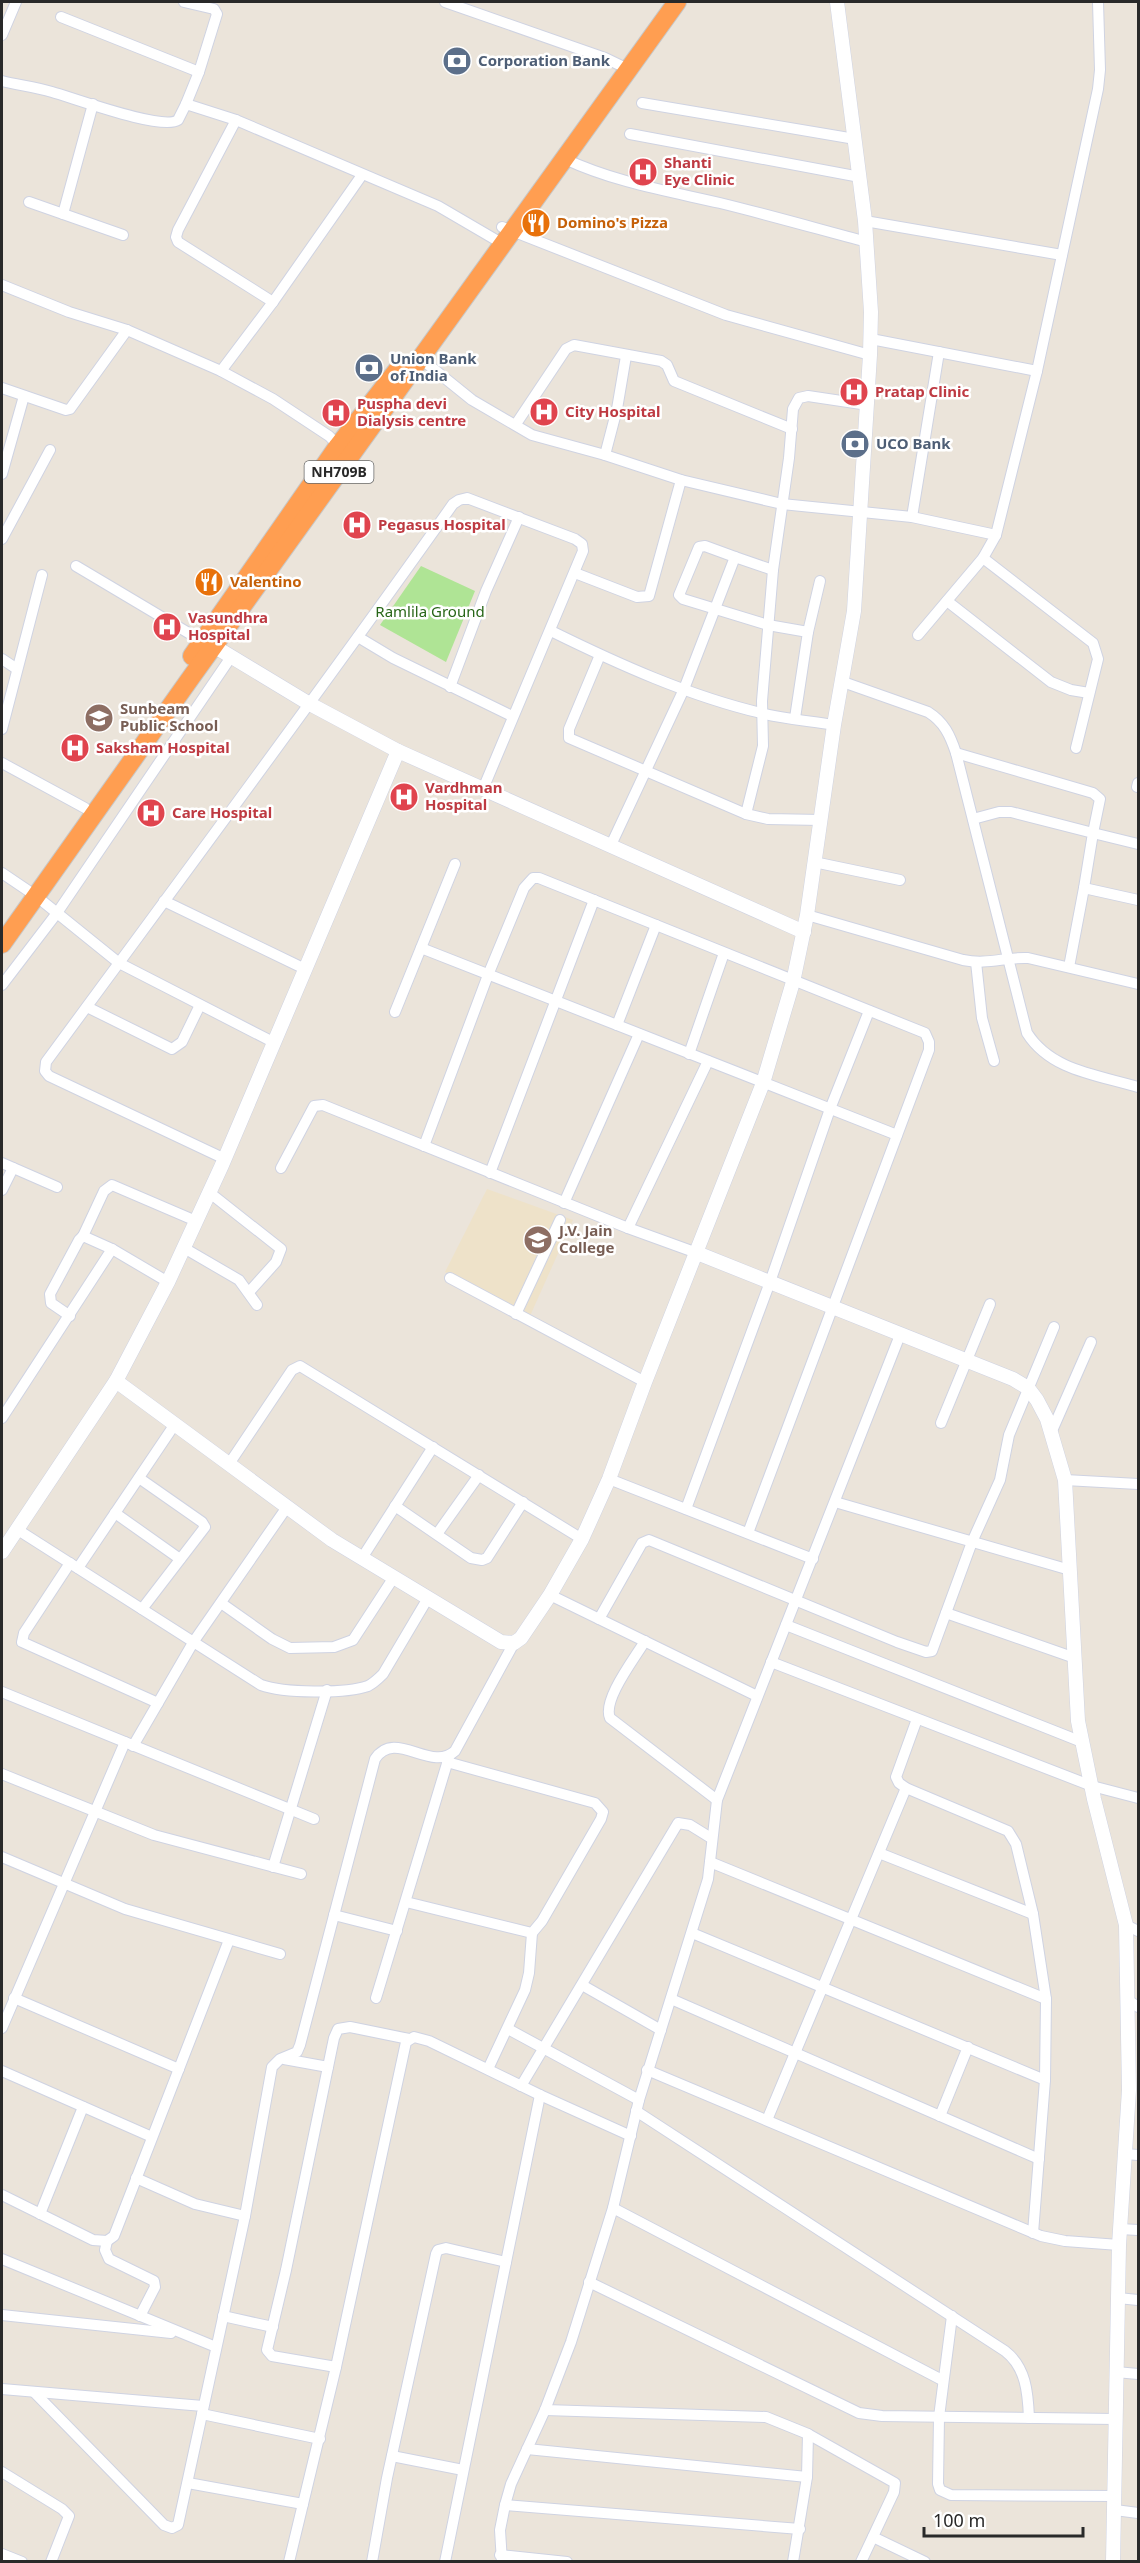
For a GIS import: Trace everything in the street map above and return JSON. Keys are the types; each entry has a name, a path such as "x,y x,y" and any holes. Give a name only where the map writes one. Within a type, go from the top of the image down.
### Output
{"highway":[{"name":"NH709B","path":"344,451 420,358 502,234 565,159 664,2"},
{"name":"NH709B","path":"2,944 31,893 85,808 344,451 412,351 502,234 624,67 677,2"},
{"name":"NH709B","path":"2,924 31,893 206,642"}],"street":[{"path":"2,35 16,2"},
{"path":"2,81 52,92 168,124 178,120 199,72 217,12 214,9 184,2"},
{"path":"445,2 624,67"},
{"path":"376,1998 448,1759 514,1644 521,1638 550,1595 582,1539 609,1479 763,1083 793,982 807,915 834,725 854,611 871,339 866,221 837,2"},
{"path":"918,635 983,558 996,535 1037,371 1098,89 1101,70 1098,2"},
{"path":"61,17 199,72"},
{"path":"63,214 93,104"},
{"path":"186,104 236,120 502,234 726,315 870,355"},
{"path":"642,104 855,139"},
{"path":"236,120 178,230 177,239 178,242 273,302"},
{"path":"630,134 860,177"},
{"path":"565,159 593,172 619,180 736,207 867,242"},
{"path":"221,371 273,302 362,175"},
{"path":"29,202 123,235"},
{"path":"866,221 1062,255"},
{"path":"2,285 69,312 127,330 221,371 273,399 329,436 344,451"},
{"path":"2,388 66,410 72,408 127,330"},
{"path":"871,339 1037,371"},
{"path":"516,424 570,346 578,345 661,361 667,365 674,381 792,429"},
{"path":"912,518 939,352"},
{"path":"605,455 627,356"},
{"path":"420,358 472,400 532,435 605,455 681,480 782,504 912,518 996,535"},
{"path":"2,474 24,396"},
{"path":"746,814 760,763 762,746 762,713 772,570 793,409 799,398 808,396 868,405"},
{"path":"2,539 50,450"},
{"path":"575,573 637,597 649,596 681,480"},
{"path":"225,1159 49,1076 45,1071 46,1062 358,638 453,504 467,498 575,539 582,544 583,551 483,789"},
{"path":"450,687 486,591 519,517"},
{"path":"772,570 705,546 699,547 679,592 683,599 768,625 808,632"},
{"path":"611,845 684,689 735,557"},
{"path":"983,558 1093,643 1098,659 1076,748"},
{"path":"76,566 308,703 398,751 804,932"},
{"path":"2,729 42,575"},
{"path":"795,718 808,632 820,581"},
{"path":"947,601 1051,682 1071,690 1089,693"},
{"path":"551,631 600,656 684,689 762,713 834,725"},
{"path":"358,638 450,687 512,716"},
{"path":"600,656 567,735 573,741 746,814 768,819 821,820"},
{"path":"2,985 57,913 231,657"},
{"path":"2,659 17,669"},
{"path":"843,682 928,712 939,719 948,732 956,753 1027,1034 1035,1047 1050,1059 1068,1067 1138,1087"},
{"path":"2,1552 116,1381 168,1282 225,1159 398,751"},
{"path":"956,753 1093,793 1100,799 1068,967"},
{"path":"2,763 85,808"},
{"path":"973,819 999,812 1011,812 1138,844"},
{"path":"814,862 900,880"},
{"path":"395,1012 454,864"},
{"path":"2,873 31,893 119,963 273,1042"},
{"path":"424,1146 488,975 528,881 539,878 793,982 926,1033 929,1050 748,1533"},
{"path":"1084,888 1138,900"},
{"path":"490,1173 594,900"},
{"path":"164,901 305,969"},
{"path":"807,915 976,962 987,963 1008,958 1028,958 1115,981 1138,984"},
{"path":"616,1025 656,925"},
{"path":"421,948 897,1135"},
{"path":"689,1054 724,953"},
{"path":"976,962 982,1018 994,1062"},
{"path":"87,1007 172,1049 183,1042 200,1005"},
{"path":"686,1509 770,1282 830,1109 869,1011"},
{"path":"564,1203 639,1034"},
{"path":"628,1228 708,1061"},
{"path":"281,1168 311,1110 318,1105 1012,1379 1028,1388 1042,1410 1065,1480 1078,1722 1092,1786 1132,1928 1133,2003 1129,2090 1132,2155 1119,2245 1113,2562"},
{"path":"2,1163 57,1187"},
{"path":"2,1190 13,1168"},
{"path":"69,1316 51,1303 50,1294 83,1236 104,1191 112,1185 196,1221"},
{"path":"210,1193 280,1250 276,1262 249,1292"},
{"path":"516,1314 560,1220"},
{"path":"83,1236 112,1249 168,1282"},
{"path":"184,1248 239,1280 257,1305"},
{"path":"2,1418 112,1249"},
{"path":"450,1278 645,1382"},
{"path":"941,1423 990,1304"},
{"path":"598,1619 642,1544 649,1540 930,1653 935,1648 972,1542 1000,1480 1005,1446 1054,1328"},
{"path":"567,2562 501,2558 500,2530 505,2505 511,2484 545,2410 571,2343 613,2208 647,2070 708,1879 717,1800 900,1335"},
{"path":"1051,1433 1091,1342"},
{"path":"229,1464 292,1370 300,1366 582,1539"},
{"path":"116,1381 333,1540 501,1642 514,1644"},
{"path":"158,1703 22,1642 24,1633 115,1513 175,1425"},
{"path":"362,1558 433,1447"},
{"path":"437,1534 479,1475"},
{"path":"139,1478 205,1524 142,1609"},
{"path":"609,1479 813,1559"},
{"path":"1065,1480 1138,1485"},
{"path":"835,1502 1070,1570"},
{"path":"395,1506 471,1558 482,1560 487,1558 523,1503"},
{"path":"2,2028 62,1883 129,1744 158,1703 194,1641 287,1507"},
{"path":"115,1513 180,1559"},
{"path":"18,1530 261,1685 272,1689 357,1688 375,1682 383,1674 428,1598"},
{"path":"221,1603 272,1639 290,1648 334,1647 353,1640 394,1578"},
{"path":"550,1595 758,1696"},
{"path":"946,1614 1074,1658"},
{"path":"786,1625 1082,1742"},
{"path":"645,1641 610,1700 608,1713 617,1724 717,1800"},
{"path":"771,1662 1092,1786 1138,1798"},
{"path":"273,1867 327,1690"},
{"path":"2,1692 314,1819"},
{"path":"917,1719 896,1777 897,1781 906,1788 1008,1831 1016,1845 1033,1914 1046,1999 1046,2080 1033,2233"},
{"path":"34,2392 164,2525 172,2528 178,2525 245,2216 272,2067 280,2059 291,2056 300,2045 375,1759 380,1751 387,1748 448,1759 585,1800 600,1807 603,1812 542,1921 532,1933 528,1982 489,2070"},
{"path":"2,1774 154,1835 301,1874"},
{"path":"767,2120 906,1788"},
{"path":"521,2086 678,1823 690,1825 711,1838"},
{"path":"879,1853 1033,1914"},
{"path":"2,1859 125,1909 280,1954"},
{"path":"710,1862 1046,1999"},
{"path":"406,1902 532,1933"},
{"path":"334,1915 397,1931"},
{"path":"692,1933 825,1986 1046,2080"},
{"path":"140,2316 155,2287 154,2281 109,2259 105,2250 108,2241 114,2236 229,1940"},
{"path":"582,1985 661,2030"},
{"path":"14,1998 179,2069"},
{"path":"671,1999 1039,2159"},
{"path":"336,2367 270,2355 267,2350 335,2033 343,2027 429,2041 631,2136"},
{"path":"508,2029 639,2100"},
{"path":"289,2562 320,2439 404,2048 409,2039"},
{"path":"940,2116 968,2047"},
{"path":"280,2059 328,2067"},
{"path":"647,2070 1033,2233 1065,2241 1119,2245"},
{"path":"2,2071 152,2137"},
{"path":"445,2562 540,2095"},
{"path":"40,2214 83,2107"},
{"path":"636,2111 1005,2352 1018,2364 1027,2392 1029,2418"},
{"path":"136,2178 195,2204 245,2216"},
{"path":"2,2196 93,2240 108,2241"},
{"path":"613,2208 942,2380"},
{"path":"1120,2229 1138,2230"},
{"path":"372,2562 392,2456 438,2250 446,2248 506,2262"},
{"path":"2,2259 216,2347"},
{"path":"589,2283 860,2413 882,2416 1116,2419"},
{"path":"1118,2298 1138,2300"},
{"path":"2,2315 184,2334"},
{"path":"223,2316 273,2327"},
{"path":"952,2316 939,2417 938,2484 945,2494 1115,2503 1138,2513"},
{"path":"1116,2372 1138,2374"},
{"path":"2,2389 202,2410 320,2439"},
{"path":"545,2410 766,2418 808,2434 895,2483 894,2492 861,2562"},
{"path":"793,2562 807,2477 808,2434"},
{"path":"527,2449 807,2477"},
{"path":"392,2456 463,2470"},
{"path":"2,2472 62,2509 69,2516 51,2562"},
{"path":"188,2483 303,2505"},
{"path":"505,2505 800,2529"},
{"path":"873,2537 925,2562"},
{"path":"2,2554 22,2562"}],"shaded area":[{"path":"487,1189 573,1220 530,1316 445,1272"}],"green space":[{"name":"Ramlila Ground","path":"421,566 475,591 446,662 380,625"}],"place":[{"name":"Corporation Bank","path":"457,61"},
{"name":"Shanti Eye Clinic","path":"643,172"},
{"name":"Domino's Pizza","path":"536,223"},
{"name":"Union Bank of India","path":"369,368"},
{"name":"Pratap Clinic","path":"854,392"},
{"name":"City Hospital","path":"544,412"},
{"name":"Puspha devi Dialysis centre","path":"336,413"},
{"name":"UCO Bank","path":"855,444"},
{"name":"Pegasus Hospital","path":"357,525"},
{"name":"Valentino","path":"209,582"},
{"name":"Vasundhra Hospital","path":"167,627"},
{"name":"Sunbeam Public School","path":"99,718"},
{"name":"Saksham Hospital","path":"75,748"},
{"name":"Vardhman Hospital","path":"404,797"},
{"name":"Care Hospital","path":"151,813"},
{"name":"J.V. Jain College","path":"538,1240"}]}
